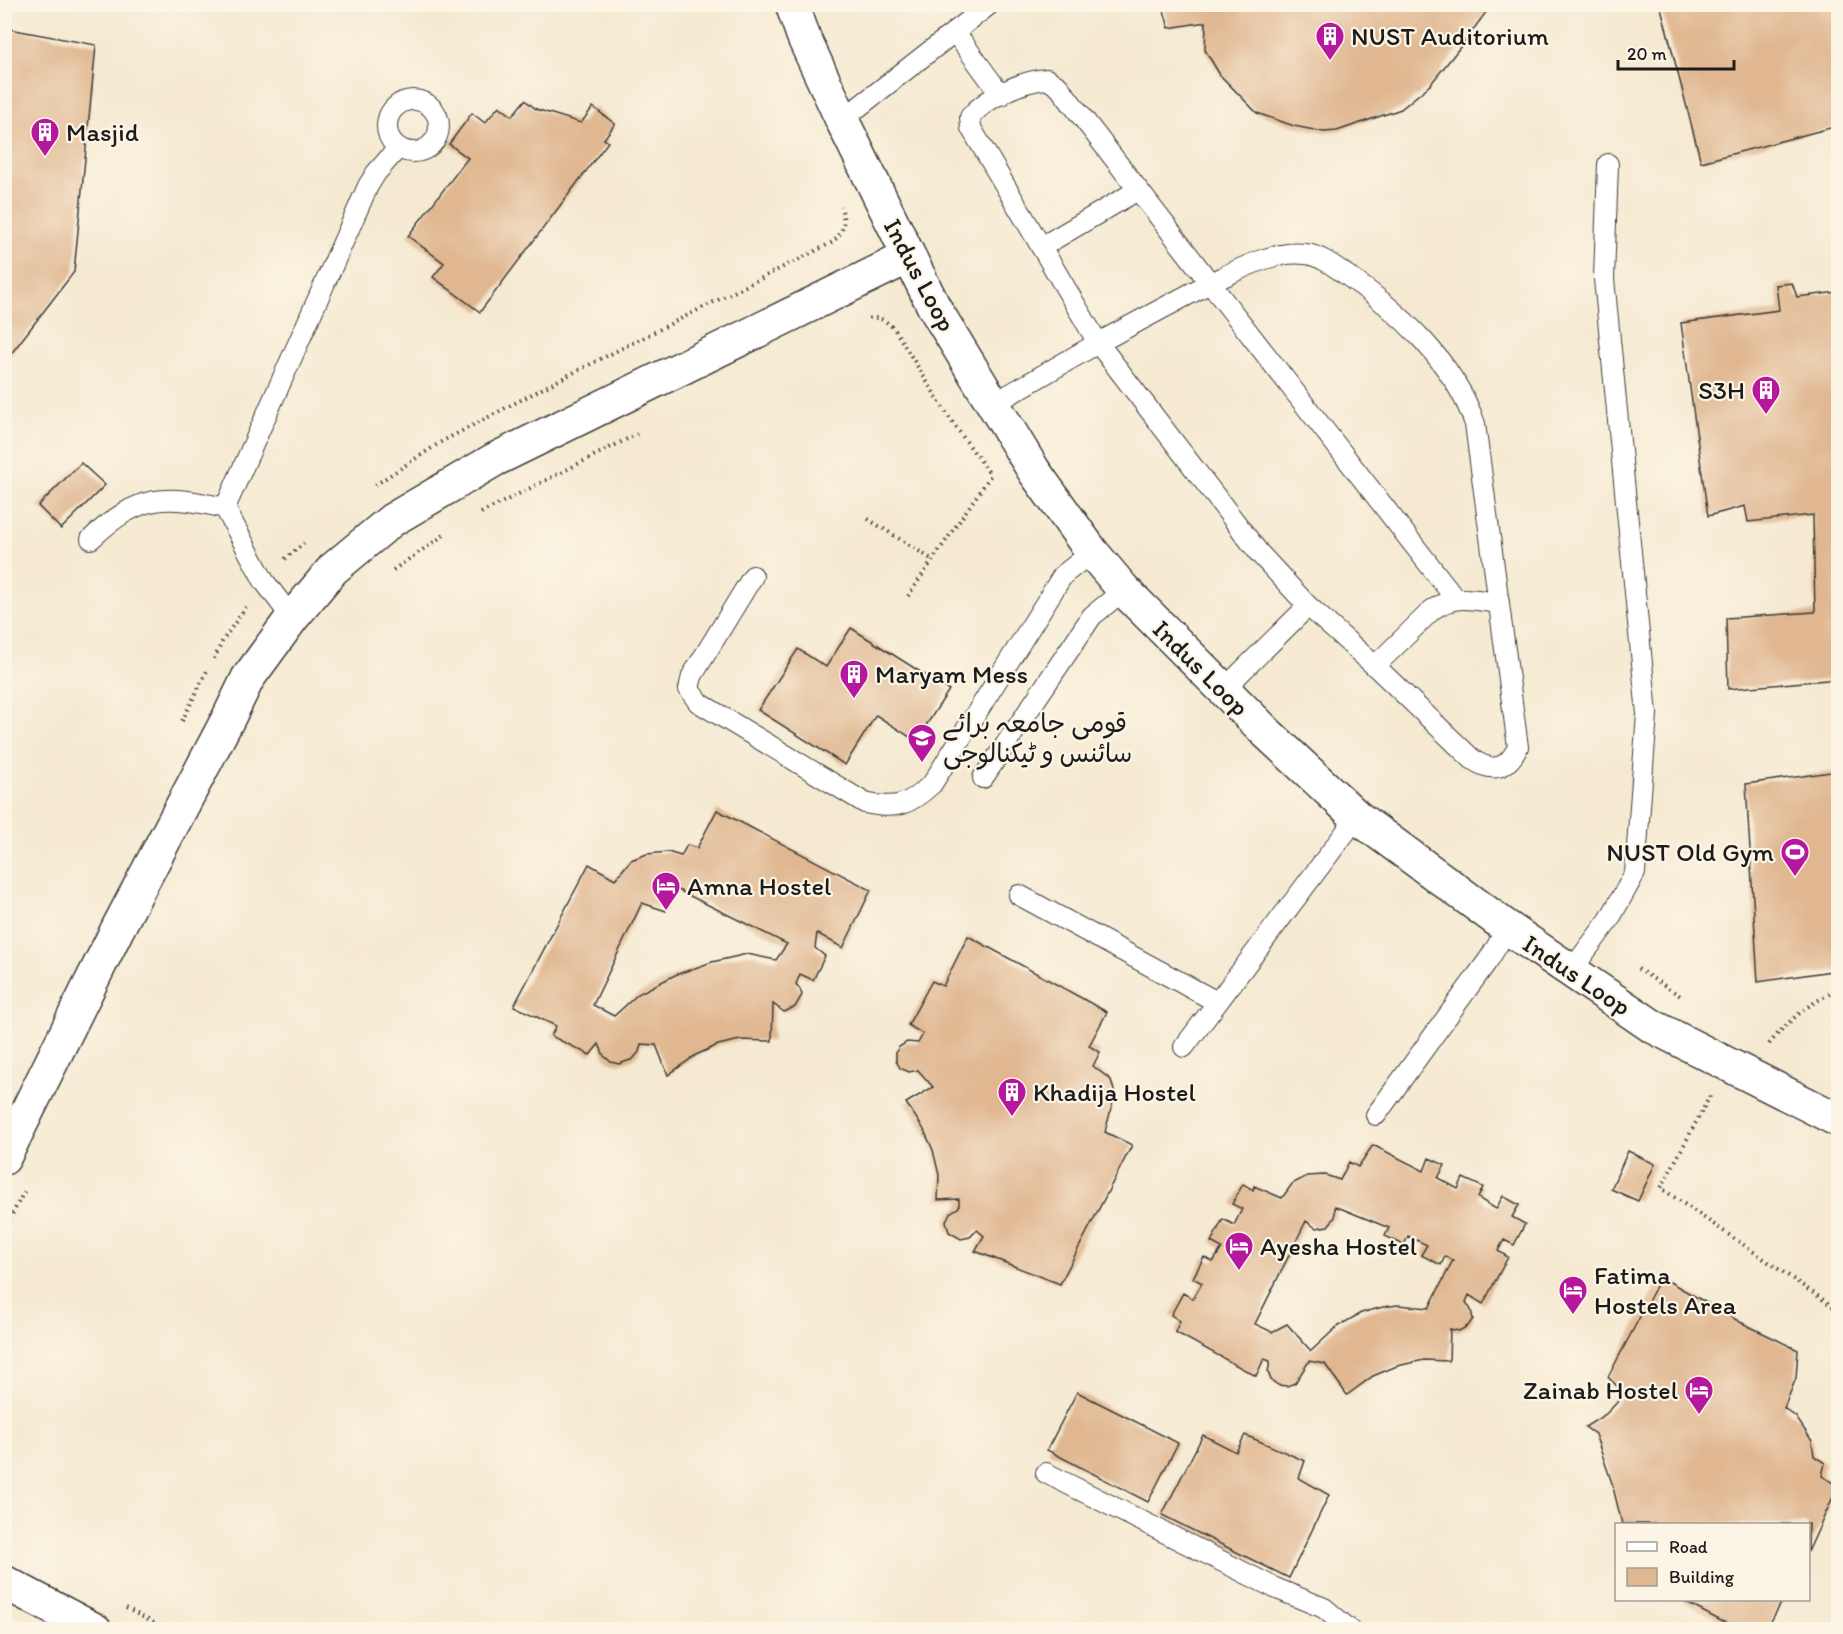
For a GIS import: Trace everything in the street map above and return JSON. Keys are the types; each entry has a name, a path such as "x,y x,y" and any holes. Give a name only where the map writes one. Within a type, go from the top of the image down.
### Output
{"street":[{"name":"Indus Loop","path":"792,4 804,38 842,120 934,307 1034,471 1092,552 1124,590 1267,733 1357,817 1508,928 1652,1026 1839,1120"},
{"path":"4,1158 118,928 248,678 292,618 333,569 392,520 494,460 908,257"},
{"path":"4,1582 95,1629"}],"lane":[{"path":"842,120 990,4"},
{"path":"955,32 1000,95"},
{"path":"993,404 1098,343 1210,283 1276,256 1306,254 1330,264 1369,290 1416,334 1457,385 1475,424 1518,747 1513,758 1494,768 1482,766 1376,666 1308,606 1259,554 1098,343 971,128 970,117 978,107 1030,80 1047,79 1059,87 1210,283 1455,598"},
{"path":"225,508 368,186 398,148"},
{"path":"1571,971 1609,920 1635,873 1647,714 1604,279 1608,164"},
{"path":"1041,247 1138,190"},
{"path":"91,539 112,519 135,506 158,500 189,500 225,508 264,581 292,618"},
{"path":"753,576 692,676 689,689 698,702 865,803 882,807 900,805 916,798 932,784 1063,575 1092,552"},
{"path":"982,778 1092,616 1124,590"},
{"path":"1376,666 1432,610 1442,603 1455,598 1498,603"},
{"path":"1224,689 1308,606"},
{"path":"1184,1047 1357,817"},
{"path":"1019,895 1217,1002"},
{"path":"1376,1115 1508,928"},
{"path":"1046,1473 1275,1588 1324,1608 1350,1629"}],"path":[{"path":"859,322 868,318 879,318 889,322 950,418 997,484"},
{"path":"480,514 639,433"},
{"path":"908,596 990,475"},
{"path":"868,519 933,560"},
{"path":"386,575 450,531"},
{"path":"1764,1050 1788,1021 1819,998 1839,990"},
{"path":"1715,1089 1661,1188 1839,1310"},
{"path":"4,1230 26,1188"}],"building":[{"name":"NUST Auditorium","path":"1162,4 1489,4 1487,11 1430,85 1401,109 1337,131 1324,132 1294,126 1257,113 1220,75 1205,50 1206,22 1169,28"},
{"path":"1660,4 1838,4 1838,126 1701,162"},
{"name":"Masjid","path":"4,28 96,45 74,272 4,363"},
{"path":"525,100 536,109 581,123 593,107 615,124 604,139 608,142 480,312 433,277 444,263 408,236 468,158 449,144 472,113 485,123 499,106 512,116"},
{"name":"S3H","path":"1792,283 1797,297 1838,292 1838,679 1728,689 1726,618 1815,612 1813,515 1748,522 1745,506 1708,516 1681,323 1779,310 1776,285"},
{"path":"81,463 105,485 61,529 38,506"},
{"name":"Maryam Mess","path":"851,628 949,690 916,741 876,715 845,765 758,710 798,649 826,667"},
{"name":"NUST Old Gym","path":"1838,771 1838,970 1758,982 1746,784"},
{"path":"717,810 871,890 843,948 817,933 815,948 825,956 813,980 800,974 796,984 802,995 795,1007 784,1012 773,1004 772,1041 740,1040 718,1045 696,1055 668,1075 656,1045 641,1044 639,1052 633,1059 619,1064 611,1062 604,1056 599,1044 590,1055 551,1036 556,1026 514,1006 589,864 615,879 631,860 647,854 668,852 681,856 687,845 697,848","holes":["674,888 787,944 776,960 747,954 712,962 675,975 638,994 614,1016 593,1005 642,903 666,911"]},
{"name":"Khadija Hostel","path":"968,936 1107,1012 1089,1046 1100,1052 1093,1066 1111,1080 1115,1094 1105,1132 1132,1145 1060,1284 975,1251 984,1236 977,1230 970,1237 961,1239 949,1232 946,1221 950,1213 959,1207 959,1199 938,1200 939,1175 933,1150 923,1128 906,1103 933,1087 918,1070 909,1072 900,1068 896,1061 896,1052 907,1042 918,1043 923,1034 908,1025 932,981 943,986"},
{"name":"Ayesha Hostel","path":"1373,1145 1424,1171 1429,1158 1445,1165 1438,1178 1458,1189 1463,1178 1483,1187 1478,1198 1496,1209 1503,1196 1519,1205 1512,1217 1525,1224 1514,1245 1504,1240 1498,1251 1508,1257 1483,1304 1469,1295 1466,1302 1473,1319 1468,1326 1459,1331 1450,1329 1449,1361 1424,1360 1397,1366 1373,1376 1347,1395 1325,1364 1309,1361 1295,1383 1287,1386 1278,1385 1271,1380 1268,1372 1270,1361 1264,1359 1256,1376 1175,1332 1180,1321 1171,1315 1183,1293 1193,1299 1202,1283 1193,1278 1204,1257 1213,1262 1222,1248 1211,1242 1223,1219 1234,1225 1242,1209 1232,1204 1243,1184 1253,1190 1254,1186 1282,1198 1292,1184 1307,1176 1325,1175 1340,1180 1349,1162 1358,1167","holes":["1335,1206 1389,1228 1385,1236 1404,1245 1408,1236 1427,1245 1421,1255 1441,1265 1445,1256 1453,1260 1429,1308 1398,1305 1361,1313 1338,1326 1311,1351 1287,1324 1272,1332 1255,1324 1306,1221 1316,1228 1328,1226 1335,1217"]},
{"path":"1628,1151 1655,1164 1638,1201 1611,1189"},
{"name":"Zainab Hostel","path":"1661,1277 1740,1322 1798,1350 1796,1378 1784,1408 1796,1417 1812,1441 1814,1456 1825,1463 1822,1476 1838,1486 1810,1548 1810,1523 1622,1523 1612,1483 1595,1434 1585,1427 1606,1414 1625,1394 1608,1377"},
{"path":"1077,1392 1178,1443 1148,1502 1047,1450"},
{"path":"1203,1435 1236,1452 1245,1435 1305,1461 1299,1478 1329,1495 1289,1578 1162,1515"},
{"path":"1683,1601 1782,1601 1766,1630 1747,1630 1721,1621"}],"place":[{"name":"NUST Auditorium","path":"1330,62"},
{"name":"Masjid","path":"45,158"},
{"name":"S3H","path":"1766,416"},
{"name":"Maryam Mess","path":"854,700"},
{"name":"قومی جامعہ برائے سائنس و ٹیکنالوجی","path":"922,764"},
{"name":"NUST Old Gym","path":"1795,878"},
{"name":"Amna Hostel","path":"666,912"},
{"name":"Khadija Hostel","path":"1012,1118"},
{"name":"Ayesha Hostel","path":"1239,1272"},
{"name":"Fatima Hostels Area","path":"1573,1316"},
{"name":"Zainab Hostel","path":"1699,1416"}]}
